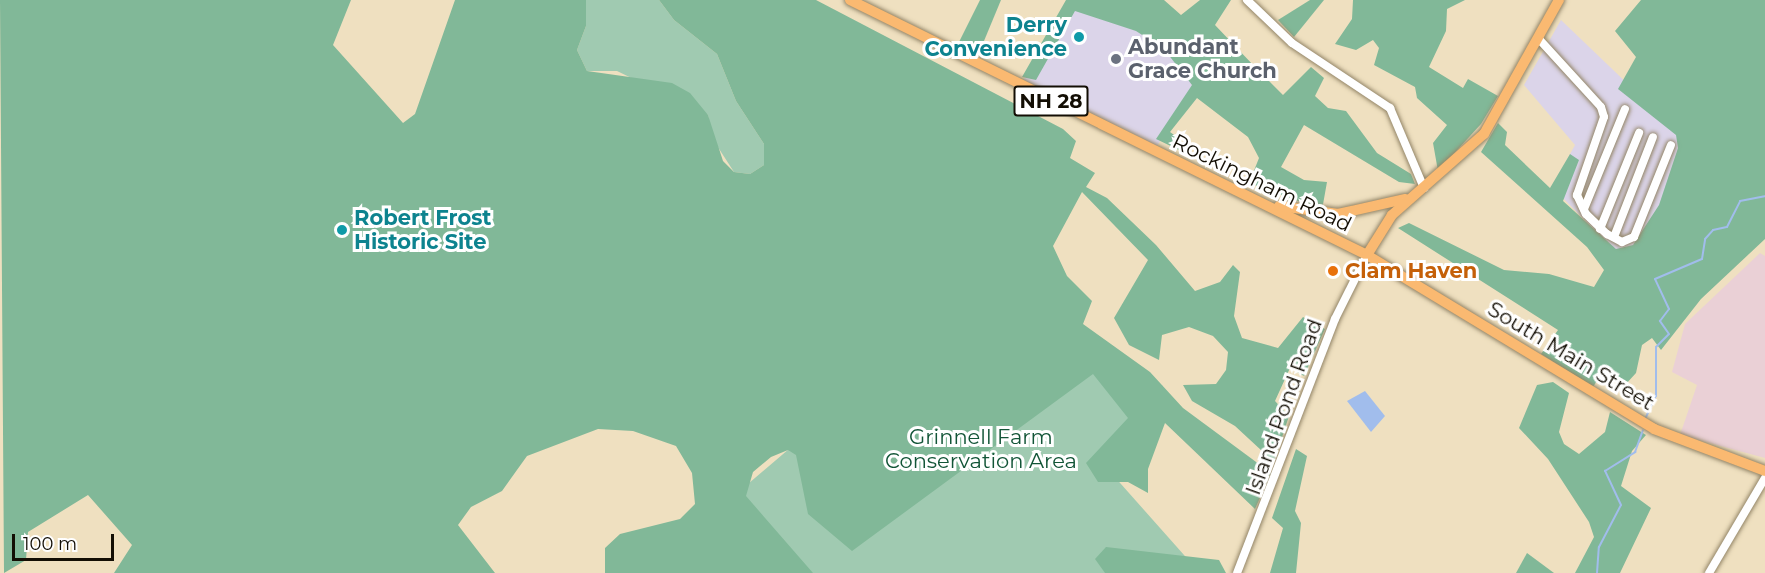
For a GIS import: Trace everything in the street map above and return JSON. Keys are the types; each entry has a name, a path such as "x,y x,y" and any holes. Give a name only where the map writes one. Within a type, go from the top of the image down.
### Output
{"main road":[{"name":"Rockingham Road","path":"850,0 1367,255 1386,221 1484,134 1558,0"},
{"name":"NH 28","path":"1254,199 1326,214 1411,197"},
{"name":"South Main Street","path":"1367,255 1643,424 1765,471"}],"street":[{"path":"1247,0 1292,44 1385,104 1403,129 1424,188"},
{"path":"1538,38 1601,106 1604,117 1577,195 1584,209 1600,229 1622,242 1634,237 1671,145"},
{"path":"1584,209 1625,109"},
{"path":"1600,229 1639,133"},
{"path":"1614,237 1653,137"},
{"name":"Island Pond Road","path":"1237,573 1335,319 1367,255"},
{"path":"1709,573 1765,478"}],"shaded area":[{"path":"1071,0 1215,58 1157,146 1023,81"},
{"path":"1561,20 1728,180 1641,277 1552,187 1575,145 1524,85"},
{"path":"1760,253 1765,256 1765,458 1680,435 1697,385 1672,372 1685,324"}],"green space":[{"path":"0,0 351,0 333,45 403,123 415,114 455,0 586,0 586,26 577,50 587,71 672,83 690,93 708,115 723,161 734,172 750,174 764,165 764,144 736,101 717,54 674,20 659,0 816,0 1063,129 1076,141 1070,158 1095,173 1086,187 1107,198 1156,245 1195,291 1220,282 1233,265 1240,272 1234,316 1242,338 1278,348 1303,317 1325,329 1304,376 1290,368 1275,401 1289,416 1274,462 1235,426 1192,401 1183,385 1216,384 1226,370 1228,352 1213,336 1189,327 1162,335 1159,360 1129,345 1114,318 1148,260 1082,192 1053,246 1067,276 1092,301 1083,324 1150,372 1183,408 1271,473 1255,509 1165,423 1148,469 1148,493 1128,482 1098,482 1086,463 1128,418 1093,374 852,551 808,514 796,455 788,450 771,457 753,472 746,496 813,573 605,573 605,548 620,534 680,519 695,504 692,473 676,446 633,431 598,429 527,456 502,491 471,507 458,525 495,573 114,573 132,545 88,495 28,532 26,560 4,573"},
{"path":"586,0 659,0 674,20 717,54 736,101 764,144 764,165 750,174 734,172 712,138 708,115 617,71 587,71 577,50 586,26"},
{"path":"980,0 1001,0 979,53 958,44"},
{"path":"1066,0 1164,0 1181,15 1200,0 1231,0 1215,25 1283,95 1311,67 1324,78 1315,96 1328,108 1346,111 1377,153 1411,174 1415,184 1399,182 1304,125 1281,167 1304,180 1327,182 1322,210 1249,183 1259,158 1248,137 1197,98 1170,132 1181,140 1179,150 1156,139 1192,85 1164,49 1136,31 1075,11 1036,80 1022,77"},
{"path":"1310,0 1324,0 1294,37 1278,20"},
{"path":"1353,0 1465,0 1447,9 1446,31 1429,67 1463,88 1468,79 1498,96 1481,124 1438,171 1433,143 1447,125 1417,98 1415,87 1374,65 1379,48 1373,40 1356,50 1335,44 1352,19"},
{"path":"1641,0 1765,0 1765,239 1701,299 1661,350 1652,338 1642,345 1636,373 1625,385 1604,370 1593,387 1541,354 1558,330 1398,228 1409,223 1504,270 1549,274 1594,287 1604,270 1587,247 1481,152 1498,123 1507,132 1505,145 1550,188 1570,154 1579,160 1563,201 1616,249 1633,245 1659,205 1678,148 1676,135 1618,89 1636,57 1615,31"},
{"name":"Grinnell Farm Conservation Area","path":"1007,263 1100,361 1163,386 1105,466 1200,573 808,573 735,495"},
{"path":"1553,382 1569,393 1559,432 1564,444 1579,454 1605,432 1610,412 1646,435 1632,451 1621,486 1651,508 1620,573 1575,573 1594,537 1589,522 1548,459 1519,428 1537,385"},
{"path":"1296,449 1307,456 1295,511 1301,523 1296,573 1270,573 1283,528 1272,518"},
{"path":"1106,547 1219,560 1226,573 1105,573 1095,559"},
{"path":"1527,553 1554,573 1516,573"}],"water":[{"path":"1365,391 1385,416 1371,432 1347,401"}],"waterway":[{"path":"1646,417 1656,396 1656,347 1669,334 1660,321 1669,309 1655,279 1702,259 1705,239 1713,230 1727,227 1740,201 1765,196"},
{"path":"1597,573 1599,547 1621,505 1605,471 1635,452 1643,430"}],"place":[{"name":"Derry Convenience","path":"1079,37"},
{"name":"Abundant Grace Church","path":"1116,59"},
{"name":"Robert Frost Historic Site","path":"342,230"},
{"name":"Clam Haven","path":"1333,271"}]}
